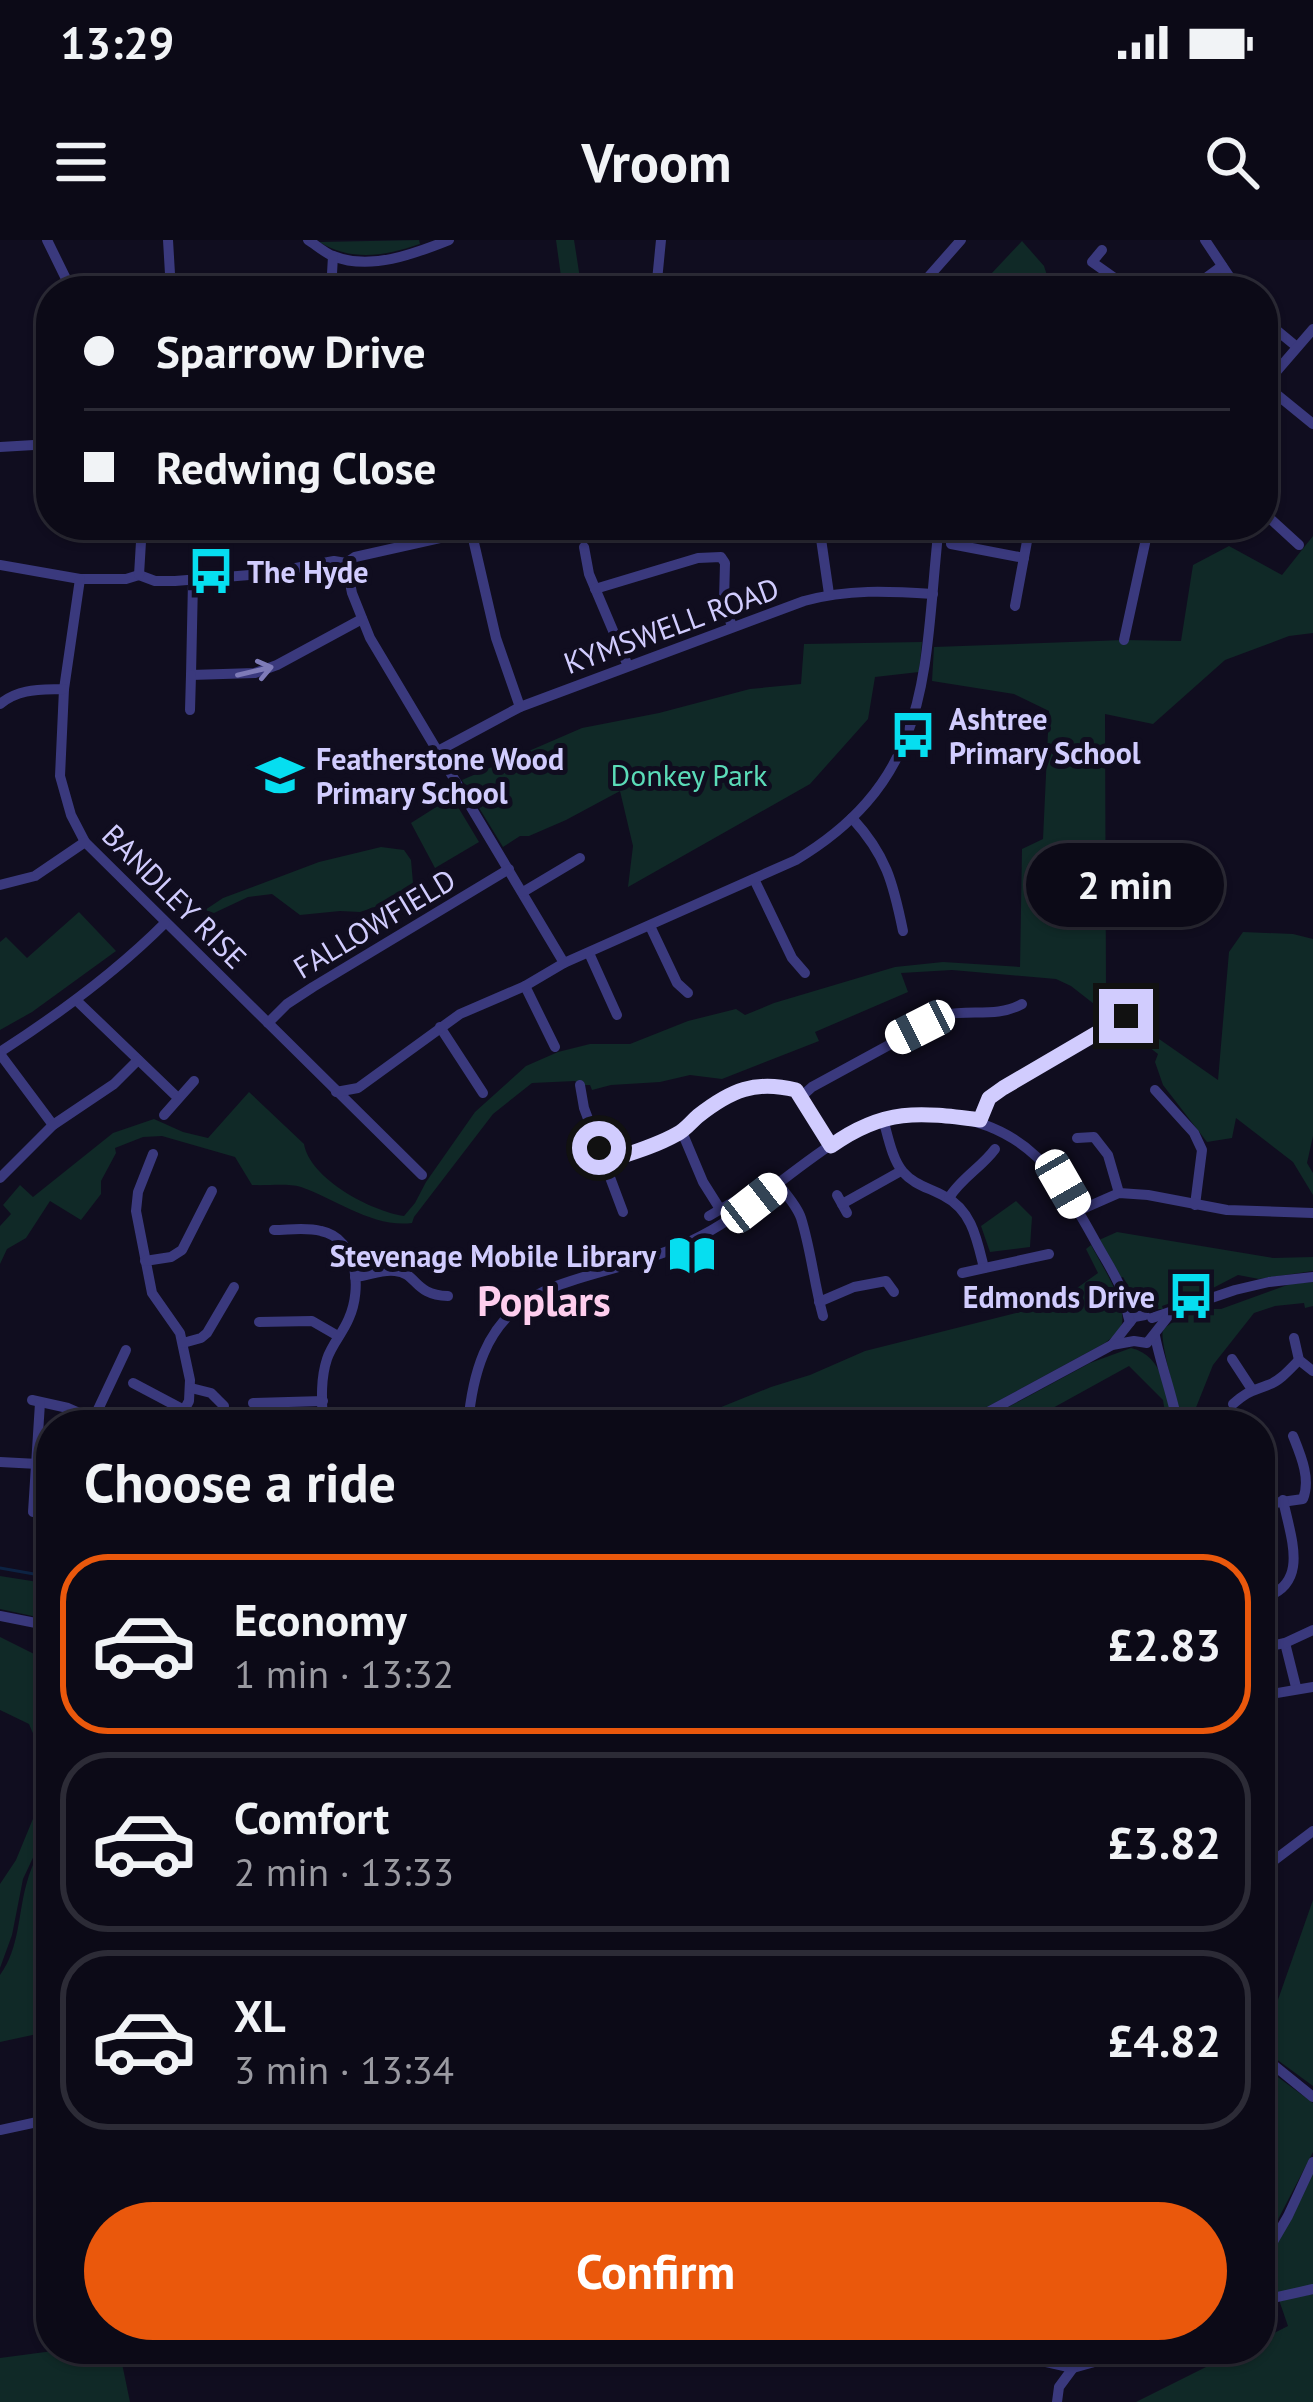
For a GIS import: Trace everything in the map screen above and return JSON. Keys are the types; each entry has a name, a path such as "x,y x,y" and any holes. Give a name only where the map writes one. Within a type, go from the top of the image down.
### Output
{"street":[{"path":"47,240 65,276"},
{"path":"168,240 170,276"},
{"path":"308,240 333,256 361,261 392,260 449,240"},
{"path":"658,276 662,240"},
{"path":"930,276 961,240"},
{"path":"1205,240 1229,276"},
{"path":"1102,250 1092,262 1112,276"},
{"path":"332,276 333,256"},
{"path":"1208,276 1222,266"},
{"path":"1278,369 1313,329"},
{"path":"1278,331 1297,347"},
{"path":"1278,397 1313,424"},
{"path":"0,447 36,445"},
{"path":"1278,525 1299,544"},
{"path":"140,575 141,540"},
{"path":"402,540 403,546"},
{"path":"0,565 80,579 140,575 155,581 193,580 262,574 334,560 346,563 428,540"},
{"path":"473,540 499,649 520,706"},
{"path":"821,540 829,594"},
{"path":"336,1092 358,1088 440,1027 487,1001 796,860 852,818 881,784 905,742 924,678 937,540"},
{"path":"1015,605 1027,540"},
{"path":"1124,640 1146,540"},
{"path":"951,544 1024,558"},
{"path":"584,547 596,590 628,666"},
{"path":"596,590 698,558 729,558 724,600 732,627"},
{"path":"346,563 362,619 564,963"},
{"name":"BANDLEY RISE","path":"80,579 64,689 60,776 85,842 422,1175"},
{"path":"190,710 193,580"},
{"name":"KYMSWELL ROAD","path":"438,751 520,706 829,594 881,590 932,594"},
{"path":"191,675 255,674 362,619"},
{"path":"0,704 28,690 64,689"},
{"path":"852,818 887,866 902,931"},
{"path":"0,885 34,876 85,842"},
{"path":"523,892 580,858"},
{"name":"FALLOWFIELD","path":"268,1023 287,1004 509,869"},
{"path":"754,879 792,958 806,973"},
{"path":"53,1125 0,1053 128,960 165,923"},
{"path":"650,926 677,983 688,993"},
{"path":"589,953 616,1016"},
{"path":"525,986 555,1048"},
{"path":"76,1000 177,1097"},
{"path":"802,1096 820,1083 879,1060 895,1040 944,1015 1017,1011"},
{"path":"1102,1014 1109,1027"},
{"path":"980,1120 989,1098 1003,1088 1126,1016"},
{"path":"440,1027 483,1093"},
{"path":"0,1178 53,1125 114,1084 138,1060"},
{"path":"164,1114 194,1081"},
{"path":"580,1085 623,1212"},
{"path":"353,1108 358,1088"},
{"path":"604,1162 682,1132 704,1111 742,1088 796,1090 831,1146"},
{"path":"1165,1093 1208,1149 1195,1205"},
{"path":"471,1410 483,1354 519,1305 558,1283 635,1263 696,1239 858,1129 922,1112 980,1120 1017,1139 1063,1184 1127,1300 1152,1324 1175,1410"},
{"path":"884,1119 902,1171 949,1198 969,1221 984,1268"},
{"path":"1077,1138 1094,1137 1105,1127"},
{"path":"682,1132 715,1212 733,1202"},
{"path":"1094,1137 1108,1155 1119,1193"},
{"path":"949,1198 995,1149"},
{"path":"133,1383 184,1410 191,1388 183,1342 152,1293 145,1261 136,1202 153,1154"},
{"path":"842,1204 902,1171"},
{"path":"778,1184 800,1215 823,1316"},
{"path":"145,1261 182,1250 212,1191"},
{"path":"1078,1211 1119,1193 1227,1210 1313,1213"},
{"path":"274,1230 289,1226 329,1233 352,1257 352,1309 326,1362 322,1410"},
{"path":"962,1273 1044,1255 1036,1238"},
{"path":"355,1277 398,1271 423,1291 448,1296"},
{"path":"992,1410 1112,1345 1147,1343 1158,1314 1235,1290 1313,1277"},
{"path":"819,1302 854,1287 890,1280"},
{"path":"183,1342 207,1333 234,1287"},
{"path":"1127,1300 1126,1315 1137,1342 1158,1358"},
{"path":"1112,1345 1139,1315 1152,1324"},
{"path":"259,1322 312,1316 338,1336"},
{"path":"1294,1338 1299,1360 1313,1371"},
{"path":"98,1410 127,1350"},
{"path":"1232,1359 1251,1388"},
{"path":"1233,1404 1251,1388 1281,1378 1299,1360"},
{"path":"191,1388 211,1393 224,1406"},
{"path":"36,1410 36,1401 73,1410"},
{"path":"253,1403 322,1402"},
{"path":"1275,1502 1303,1499 1306,1493 1303,1460 1293,1436"},
{"path":"0,1462 36,1464"},
{"path":"33,1512 36,1496"},
{"path":"1275,1594 1289,1583 1294,1567 1283,1501"},
{"path":"0,1616 36,1623"},
{"path":"1275,1645 1313,1630"},
{"path":"1285,1643 1296,1688"},
{"path":"1275,1693 1313,1687"},
{"path":"1275,1860 1313,1832"},
{"path":"1275,2066 1313,2097"},
{"path":"0,2131 36,2123"},
{"path":"1275,2235 1313,2162"},
{"path":"1275,2298 1313,2289"},
{"path":"1055,2364 1073,2368 1087,2364"},
{"path":"1057,2402 1059,2387 1073,2368"}],"green space":[{"path":"419,240 420,244 407,248 369,255 319,242"},
{"path":"556,240 574,240 580,276 561,276"},
{"path":"1022,241 1047,276 989,276"},
{"path":"1313,536 1313,633 1289,636 1225,660 1153,724 1105,714 1106,989 1126,1016 1218,1080 1229,952 1243,932 1313,939 1313,1136 1307,1163 1313,1173 1313,1195 1293,1162 1236,1118 1232,1138 1207,1142 1163,1085 1155,1062 1158,1054 1071,986 1056,979 952,970 901,973 908,992 815,1032 819,1041 722,1079 690,1075 592,1090 575,1081 532,1083 493,1114 412,1223 369,1217 301,1187 252,1185 235,1157 162,1136 143,1137 115,1148 101,1181 101,1194 81,1220 50,1201 26,1238 7,1249 0,1264 0,1226 11,1214 3,1205 20,1185 33,1197 113,1133 154,1119 208,1138 249,1092 304,1144 330,1181 375,1208 404,1216 475,1112 526,1066 558,1052 590,1044 630,1044 688,1021 736,1009 745,1015 895,967 943,962 1020,967 1022,849 1043,839 1049,711 1014,694 932,681 934,647 1181,641 1193,565 1229,546 1282,575"},
{"name":"Donkey Park","path":"922,642 919,672 875,677 868,719 810,784 628,887 633,846 620,791 503,847 462,780 582,728 750,689 801,684 804,644"},
{"path":"452,797 479,842 435,868 411,823"},
{"path":"381,847 404,850 411,860 413,883 381,905 360,912 300,915 272,894 248,897 214,913 205,910 223,898 319,862"},
{"path":"79,912 116,951 0,1030 0,942 6,937 27,958"},
{"path":"1016,1201 1032,1217 1030,1247 990,1252 981,1226"},
{"path":"1117,1232 1273,1258 1313,1257 1313,1271 1259,1279 1238,1275 1190,1300 1146,1309 1120,1278 1099,1240"},
{"path":"1091,1245 1118,1299 1122,1310 1119,1331 982,1410 714,1410 865,1351 1056,1303 1098,1273 1086,1249"},
{"path":"1313,1282 1313,1306 1275,1306 1254,1313 1213,1365 1195,1410 1179,1410 1164,1347 1165,1328 1195,1309 1221,1309 1290,1284"},
{"path":"1131,1348 1142,1352 1158,1368 1170,1410 1165,1410 1163,1400 1129,1366 1049,1410 1003,1410 1090,1363"},
{"path":"0,1576 36,1582 36,1617 0,1609"},
{"path":"0,1637 36,1654 36,1740 29,1724 0,1710"},
{"path":"36,1811 36,1851 23,1879 0,1968 0,1884 16,1860"},
{"path":"36,1860 36,2034 0,2042 0,1975 15,1942"},
{"path":"1313,1900 1313,2086 1275,2058 1275,2008"},
{"path":"1275,2075 1313,2103 1313,2152 1275,2225"},
{"path":"1313,2167 1313,2286 1275,2293 1275,2243"},
{"path":"1313,2294 1313,2402 1136,2402 1212,2364 1275,2364 1275,2332 1288,2326 1279,2300"},
{"path":"36,2353 36,2364 122,2364 130,2402 0,2402 0,2358"}],"waterway":[{"path":"0,1568 36,1574"}],"place":[{"name":"The Hyde","path":"211,571"},
{"name":"Ashtree Primary School","path":"913,735"},
{"name":"Featherstone Wood Primary School","path":"280,775"},
{"name":"Stevenage Mobile Library","path":"692,1255"},
{"name":"Edmonds Drive","path":"1191,1296"}],"district":[{"name":"Poplars","path":"544,1300"}],"route":[{"path":"599,1148 604,1162 644,1149 682,1132 724,1097 749,1086 796,1090 831,1146 870,1124 922,1112 980,1120 989,1098 1003,1088 1126,1016"}]}
